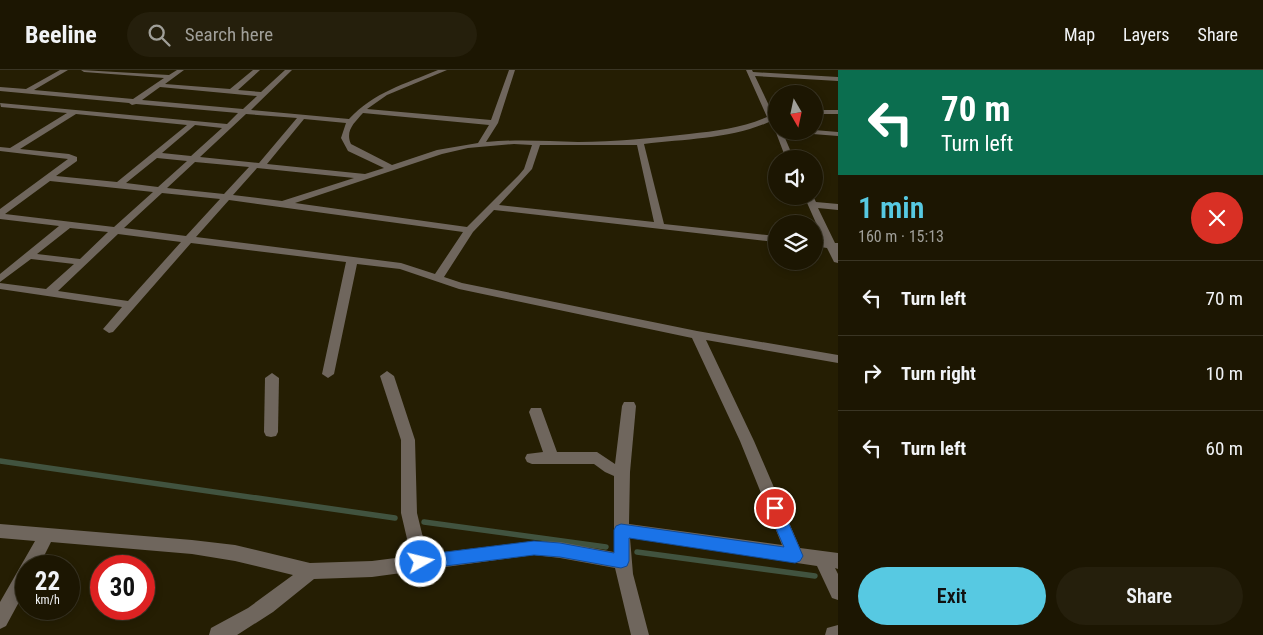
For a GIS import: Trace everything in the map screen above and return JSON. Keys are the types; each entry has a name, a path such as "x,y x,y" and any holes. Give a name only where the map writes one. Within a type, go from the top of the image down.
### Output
{"street":[{"path":"0,105 65,70"},
{"path":"84,70 170,77"},
{"path":"113,115 181,70"},
{"path":"232,91 257,70"},
{"path":"50,292 192,158 289,70"},
{"path":"392,168 362,155 346,144 345,130 360,111 388,90 444,70"},
{"path":"481,144 494,123 512,70"},
{"path":"750,72 838,79"},
{"path":"750,72 768,105"},
{"path":"159,84 262,94"},
{"path":"0,89 351,121"},
{"path":"0,105 227,126"},
{"path":"360,111 494,123"},
{"path":"12,150 74,112"},
{"path":"823,112 838,112"},
{"path":"109,329 303,116"},
{"path":"282,204 453,148 481,144 537,142 587,144 640,142 729,132 753,126 768,119"},
{"path":"119,185 192,123"},
{"path":"823,133 838,134"},
{"path":"438,278 469,230 528,169 537,142"},
{"path":"640,142 660,226"},
{"path":"0,149 74,157 74,159 0,214"},
{"path":"156,155 368,176"},
{"path":"49,178 229,197 469,230"},
{"path":"823,204 838,207"},
{"path":"812,205 834,246 838,260"},
{"path":"490,207 768,238"},
{"path":"0,214 401,266 459,286 697,335 838,359"},
{"path":"0,279 68,224"},
{"path":"29,256 81,262"},
{"path":"328,374 352,260"},
{"path":"0,286 132,305"},
{"path":"697,335 747,441 795,556"},
{"path":"387,376 408,440 408,513 421,562"},
{"path":"271,432 272,378"},
{"path":"629,406 622,472 621,561 640,635"},
{"path":"536,412 552,458"},
{"path":"532,458 597,458 610,468 622,472"},
{"path":"621,530 830,560 838,592"},
{"path":"0,531 192,547 235,553 310,571 372,569 534,548 560,550 621,561"},
{"path":"36,555 47,534"},
{"path":"218,635 247,621 310,571"},
{"path":"1,619 15,593"},
{"path":"834,635 838,634"}],"waterway":[{"path":"0,461 395,518"},
{"path":"424,522 606,547"},
{"path":"637,552 815,576"}],"route":[{"path":"421,562 534,548 560,550 621,561 621,530 795,556 775,508"}]}
